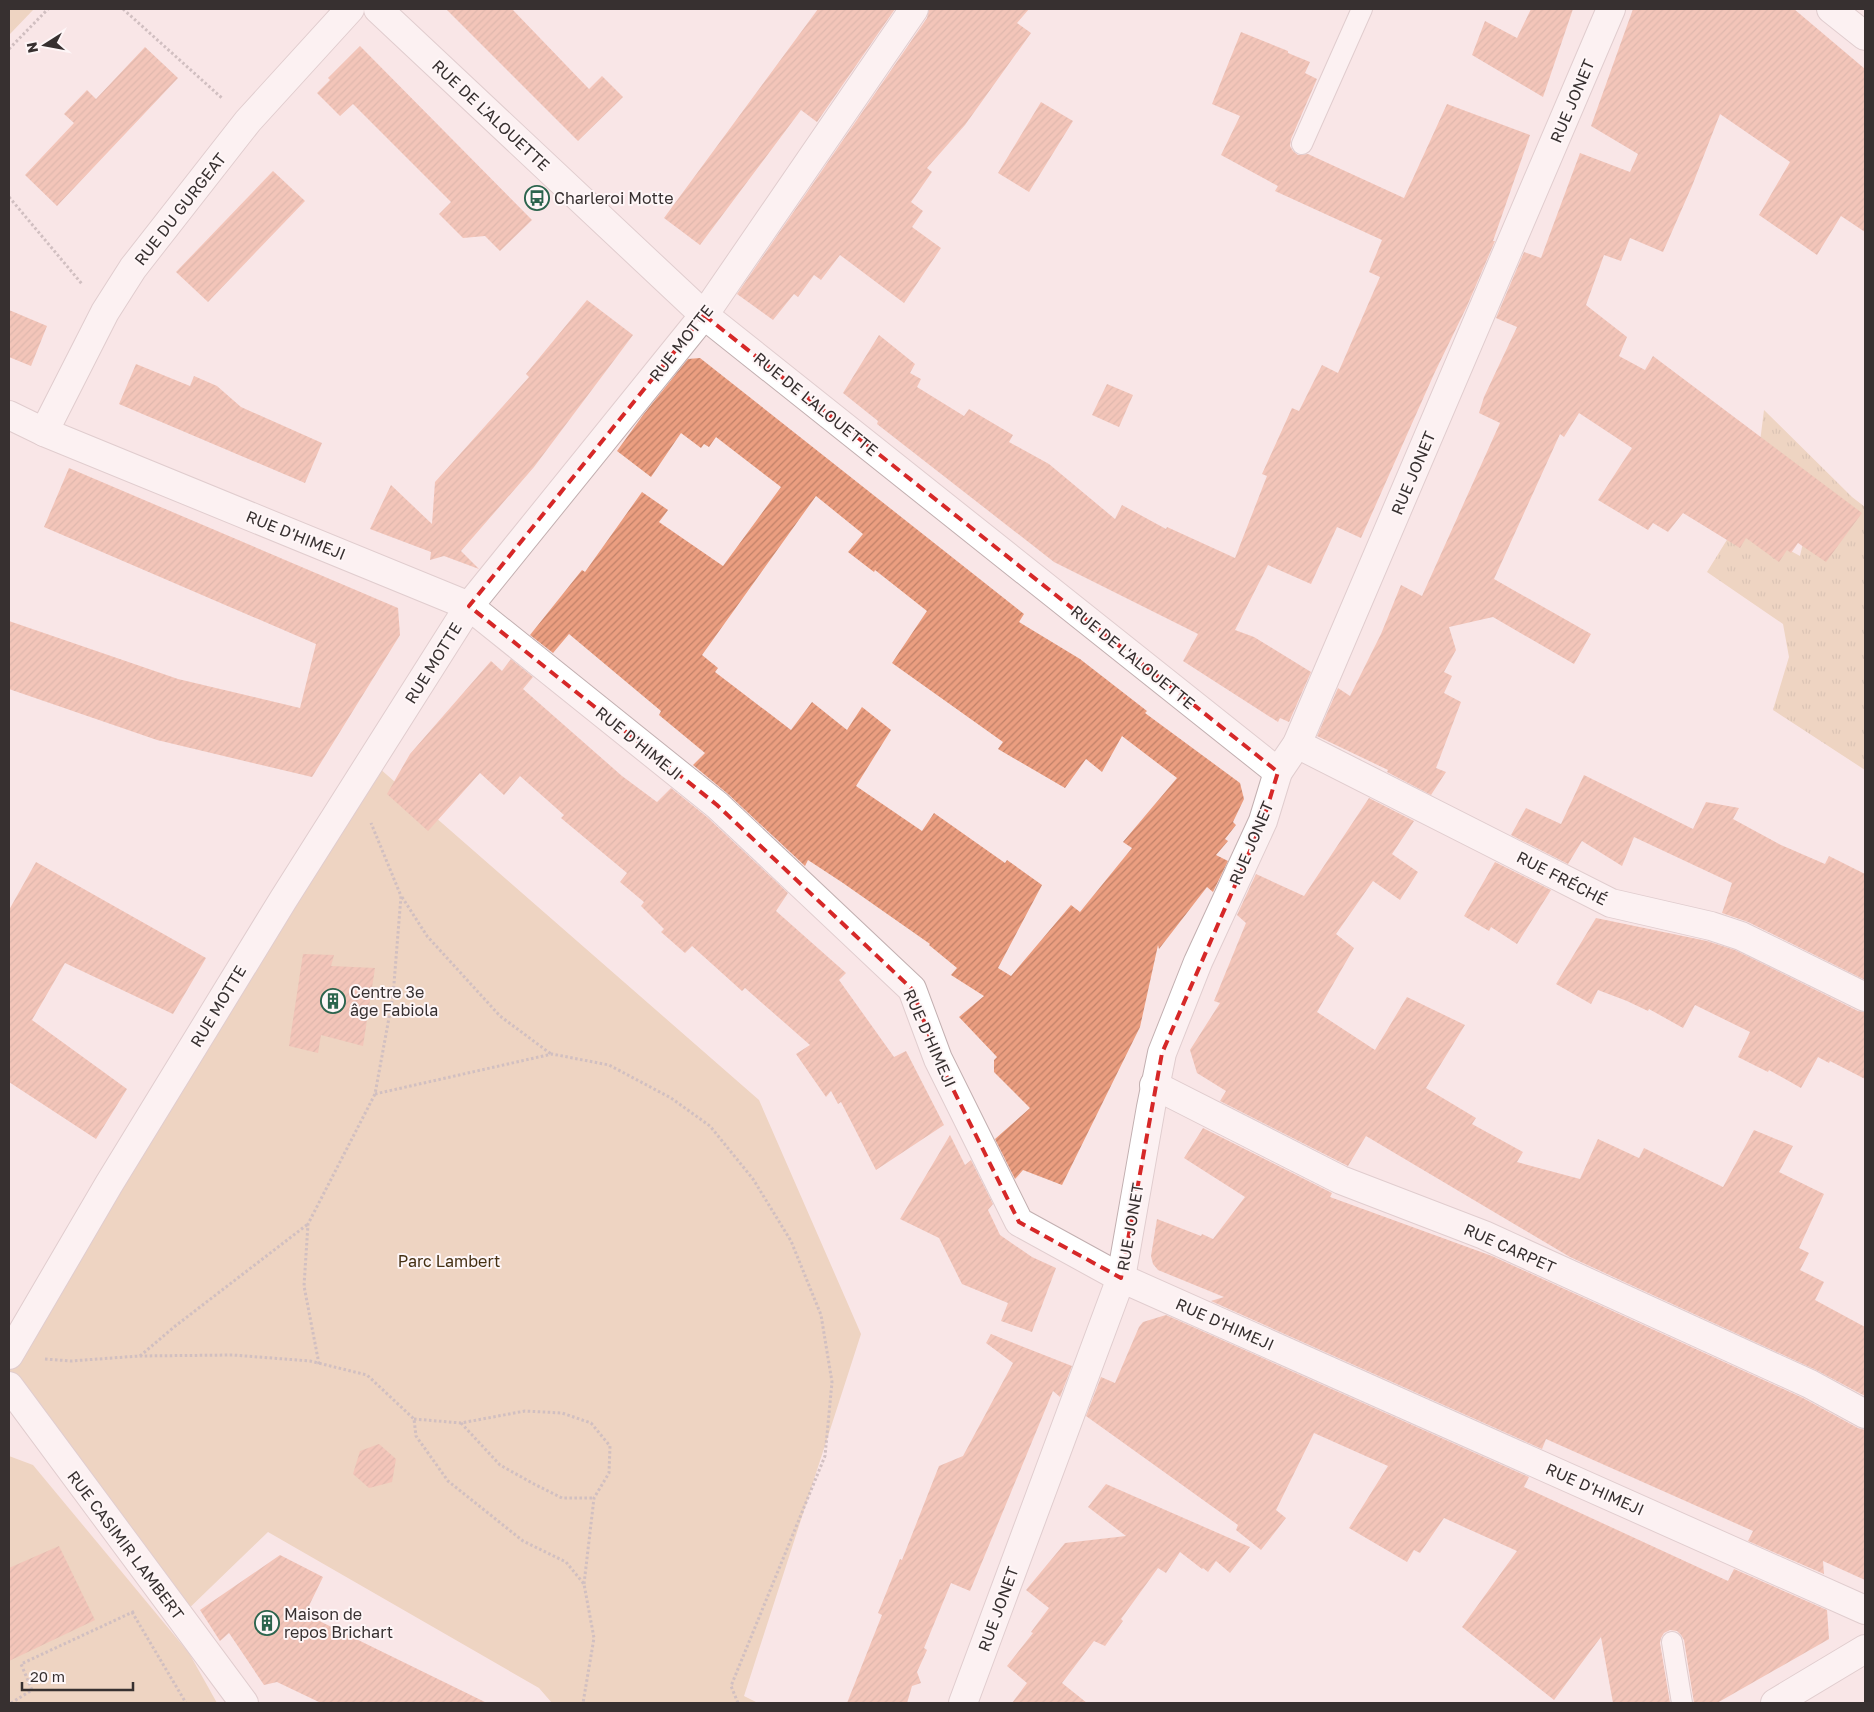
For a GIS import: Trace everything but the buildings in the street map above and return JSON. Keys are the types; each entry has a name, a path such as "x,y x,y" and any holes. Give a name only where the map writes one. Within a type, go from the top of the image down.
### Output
{"street":[{"name":"RUE DU GURGEAT","path":"44,432 105,312 133,268 248,121 350,9"},
{"name":"RUE DE L'ALOUETTE","path":"378,9 704,315 1278,772"},
{"name":"RUE MOTTE","path":"9,1355 109,1184 283,900 469,606 704,315 914,9"},
{"name":"RUE JONET","path":"963,1703 1122,1278 1154,1085 1162,1053 1198,962 1263,821 1278,772 1296,744 1612,9"},
{"path":"1831,9 1865,36"},
{"name":"RUE D'HIMEJI","path":"9,416 469,606 717,805 912,989 938,1059 1019,1222 1122,1278 1865,1610"},
{"name":"RUE FRÉCHÉ","path":"1296,744 1611,903 1711,926 1741,936 1865,997"},
{"name":"RUE CARPET","path":"1154,1085 1341,1180 1484,1235 1810,1384 1865,1414"},
{"name":"RUE CASIMIR LAMBERT","path":"9,1386 244,1703"},
{"path":"1775,1703 1865,1649"}],"lane":[{"path":"1302,144 1362,9"},
{"path":"1672,1642 1682,1703"}],"path":[{"path":"9,49 48,9"},
{"path":"123,9 248,121"},
{"path":"9,197 105,312"},
{"path":"355,786 401,896 427,936 500,1016 552,1054"},
{"path":"319,1364 304,1286 308,1224 375,1094 393,996 401,896"},
{"path":"375,1094 552,1054 609,1065 671,1098 710,1126 753,1179 791,1241 821,1315 832,1382 825,1456 731,1686 738,1703"},
{"path":"139,1356 308,1224"},
{"path":"36,1358 71,1361 139,1356 233,1355 310,1361 367,1375 414,1419 461,1424 525,1411 562,1413 590,1422 610,1446 608,1473 594,1498 584,1584 594,1638 584,1703"},
{"path":"414,1419 416,1436 448,1481 523,1541 566,1562 584,1584"},
{"path":"461,1424 500,1465 534,1484 562,1498 594,1498"},
{"path":"10,1703 32,1690 20,1664 165,1597"},
{"path":"132,1612 186,1703"}],"highlighted area":[{"path":"704,315 1278,772 1263,821 1162,1053 1121,1278 1019,1222 938,1059 912,989 717,805 469,606"}],"green space":[{"path":"9,9 34,9 9,35"},
{"path":"1764,410 1852,497 1865,507 1865,770 1773,710 1789,657 1783,624 1707,572 1738,522 1800,556 1809,517 1760,442"},
{"name":"Parc Lambert","path":"371,761 759,1100 861,1334 744,1696 758,1703 552,1703 539,1688 268,1532 180,1617 9,1386 9,1355"},
{"path":"9,1456 33,1465 189,1653 217,1703 9,1703"}],"place":[{"name":"Charleroi Motte","path":"537,198"},
{"name":"Centre 3e âge Fabiola","path":"333,1001"},
{"name":"Maison de repos Brichart","path":"267,1623"}]}
